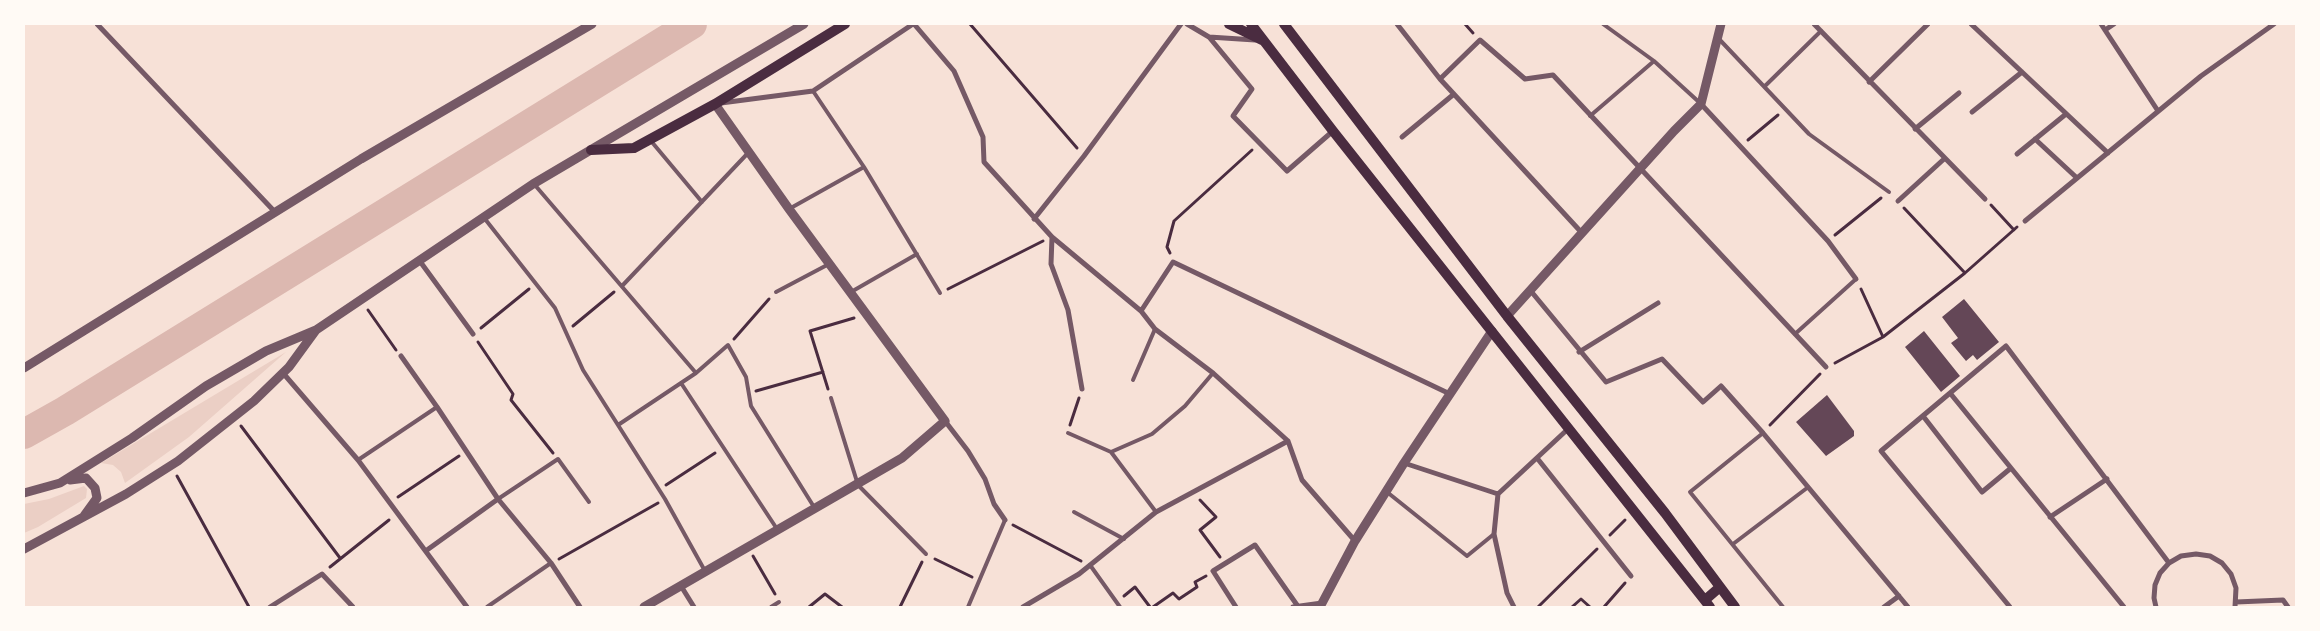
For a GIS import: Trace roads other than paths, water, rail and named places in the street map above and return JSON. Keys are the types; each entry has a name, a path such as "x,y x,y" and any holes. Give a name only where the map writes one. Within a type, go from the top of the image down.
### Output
{"main road":[{"path":"591,150 634,148 715,104 845,24"},
{"path":"1230,24 1264,41"},
{"path":"1251,24 1634,511 1705,605 1720,587"},
{"path":"1288,25 1507,316 1665,513 1736,607"}],"street":[{"path":"97,24 275,212"},
{"path":"24,368 361,158 583,27 592,24"},
{"path":"60,483 132,438 206,386 266,352 316,330 534,184 804,24"},
{"path":"1005,520 994,504 985,479 977,465 789,209 715,104 814,91 913,24 954,71 982,137 984,162 1034,219 1052,236 1141,311 1155,329 1212,373 1288,441 1302,480 1356,541"},
{"path":"1034,219 1084,156 1181,24"},
{"path":"1187,24 1209,37 1252,89 1233,116 1287,171 1333,130"},
{"path":"1396,24 1440,79 1582,233"},
{"path":"1507,316 1639,169 1702,104 1721,24"},
{"path":"1814,24 1985,199"},
{"path":"1869,82 1928,24"},
{"path":"1971,24 2108,153"},
{"path":"2101,24 2158,111"},
{"path":"2105,30 2114,24"},
{"path":"2025,222 2202,76 2274,24"},
{"path":"1209,37 1264,41"},
{"path":"1440,79 1480,40 1525,79 1553,75 1826,367"},
{"path":"1972,112 2022,72"},
{"path":"1915,128 1959,93"},
{"path":"1402,137 1454,94"},
{"path":"1702,104 1828,241 1856,279"},
{"path":"2017,154 2066,114"},
{"path":"2035,139 2077,178"},
{"path":"1898,201 1944,159"},
{"path":"1052,236 1050,264 1068,310 1082,389"},
{"path":"419,260 474,334"},
{"path":"1141,311 1173,262 1450,394"},
{"path":"1530,290 1606,382 1662,359 1703,402 1721,386 1763,433 1908,607"},
{"path":"1580,352 1658,303"},
{"path":"24,549 81,520 172,465 254,401 283,373 316,330"},
{"path":"1236,607 1213,571 1255,544 1295,606 1321,605 1356,541 1404,463 1492,331"},
{"path":"2010,607 1881,451 2006,346 2169,563"},
{"path":"401,356 498,499 551,563 580,607"},
{"path":"283,373 358,460 467,607"},
{"path":"1950,393 2124,607"},
{"path":"1923,416 1982,492 2011,468"},
{"path":"644,607 902,458 945,420"},
{"path":"1514,607 1507,593 1494,534 1498,494 1569,428"},
{"path":"1027,606 1090,565 1156,512 1288,441"},
{"path":"1536,458 1631,576"},
{"path":"1404,463 1498,494"},
{"path":"24,493 77,478 86,478 95,488 97,498 81,520"},
{"path":"2050,517 2106,479"},
{"path":"426,550 498,499"},
{"path":"2156,607 2154,598 2155,585 2160,573 2169,563 2181,556 2196,554 2216,560 2231,574 2236,588 2235,605 2283,600 2288,607"},
{"path":"270,607 322,574 353,607"},
{"path":"681,586 694,607"},
{"path":"1884,607 1898,596"}],"lane":[{"path":"1603,24 1654,61 1702,104"},
{"path":"1765,86 1821,31"},
{"path":"1717,37 1809,134 1889,192"},
{"path":"1590,116 1654,61"},
{"path":"814,91 864,167 940,293"},
{"path":"649,139 702,202"},
{"path":"622,286 749,153"},
{"path":"789,209 864,167"},
{"path":"534,184 696,373"},
{"path":"483,217 556,308 583,370 665,499 706,571"},
{"path":"850,293 916,254"},
{"path":"776,292 829,264"},
{"path":"1795,334 1856,279"},
{"path":"1133,380 1155,329"},
{"path":"618,425 696,373 728,345 746,376 751,406 816,509"},
{"path":"1111,452 1152,434 1185,406 1212,373"},
{"path":"680,383 778,530"},
{"path":"831,398 858,485 926,554"},
{"path":"358,460 437,407"},
{"path":"1068,433 1111,452 1156,512"},
{"path":"1763,433 1690,492 1783,607"},
{"path":"498,499 558,459 589,502"},
{"path":"1733,544 1808,488"},
{"path":"1387,492 1468,556 1494,534"},
{"path":"1074,512 1124,539"},
{"path":"968,607 1005,520"},
{"path":"487,607 551,563"},
{"path":"1090,565 1120,607"},
{"path":"494,602 498,607"},
{"path":"771,607 779,602"}],"waterway":[{"path":"24,434 65,411 692,24"}]}
